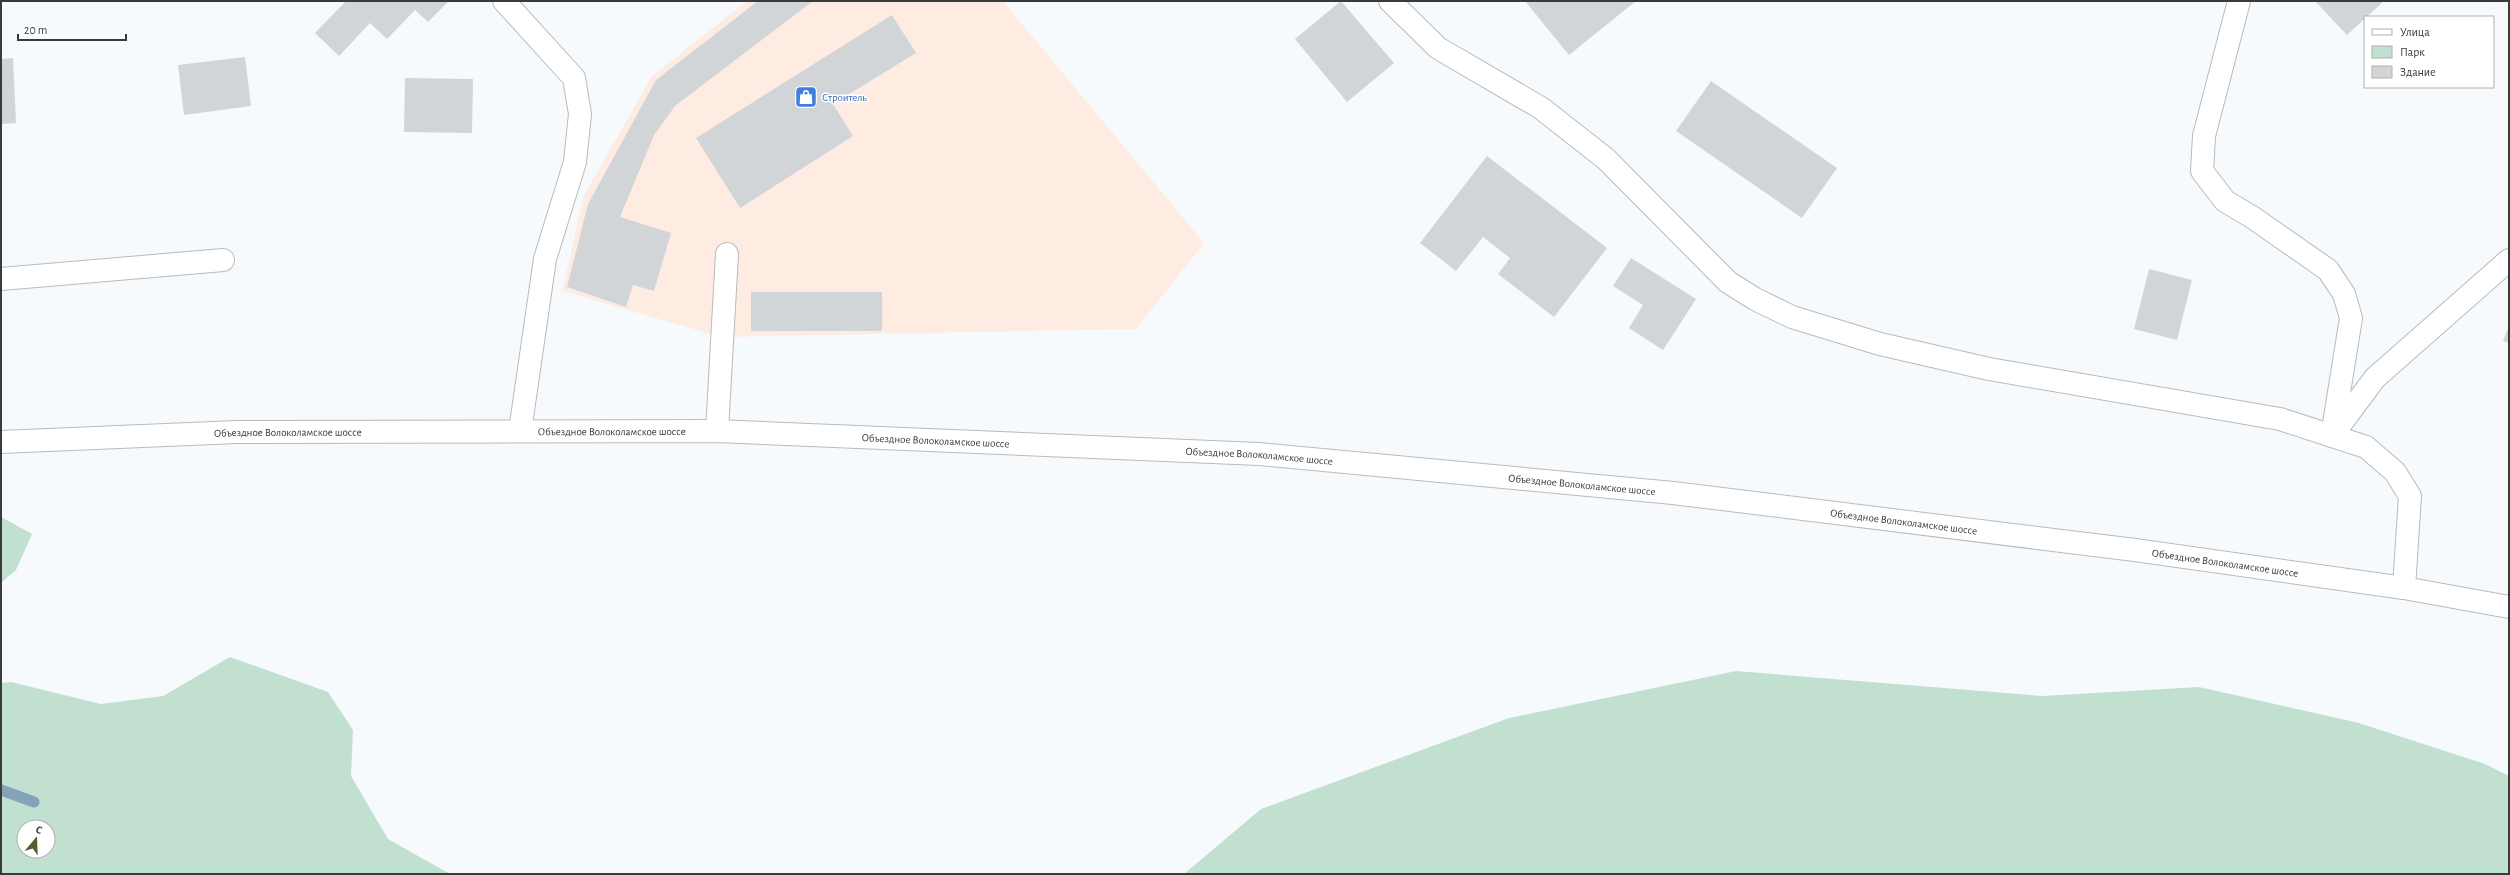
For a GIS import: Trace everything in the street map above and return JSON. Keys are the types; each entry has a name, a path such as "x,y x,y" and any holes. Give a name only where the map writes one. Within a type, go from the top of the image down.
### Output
{"main road":[{"path":"504,1 574,78 580,114 574,162 545,259 520,431"},
{"path":"1390,1 1438,48 1541,108 1606,159 1728,282 1755,299 1792,317 1880,344 1989,370 2280,419 2366,447 2395,472 2410,496 2404,588"},
{"path":"2239,1 2204,136 2202,171 2225,201 2252,217 2328,270 2344,294 2351,318 2332,436"},
{"path":"717,432 727,254"},
{"path":"1,279 224,260"},
{"path":"2332,436 2375,378 2509,260"},
{"name":"Объездное Волоколамское шоссе","path":"1,442 237,432 717,432 1259,454 1673,493 2134,550 2404,588 2509,607"}],"shaded area":[{"path":"747,1 1003,1 1204,243 1136,329 721,337 562,291 584,195 652,76"}],"green space":[{"path":"1,517 32,534 16,570 1,583"},
{"path":"230,657 328,692 353,730 351,776 388,839 450,874 1,874 1,683 11,682 101,704 163,696"},
{"path":"1736,671 2042,696 2199,687 2359,723 2485,764 2509,776 2509,874 1184,874 1261,809 1509,718"}],"building":[{"path":"346,1 449,1 428,22 415,10 387,39 370,23 339,56 315,33"},
{"path":"758,1 813,1 675,106 654,135 620,217 671,233 654,291 633,285 626,307 567,287 588,204 656,80"},
{"path":"1341,1 1394,63 1347,102 1295,39"},
{"path":"1525,1 1636,1 1569,55"},
{"path":"2315,1 2384,1 2368,16 2364,16 2364,19 2347,35"},
{"path":"892,15 916,53 833,104 853,136 740,208 696,138"},
{"path":"245,57 251,106 184,115 178,65"},
{"path":"13,58 16,123 1,124 1,59"},
{"path":"405,78 473,79 472,133 404,132"},
{"path":"1711,81 1837,168 1802,218 1676,131"},
{"path":"1487,156 1607,248 1554,317 1498,274 1510,258 1483,237 1456,271 1420,243"},
{"path":"1631,258 1696,299 1663,350 1629,328 1643,305 1613,286"},
{"path":"2149,269 2192,280 2177,340 2134,329"},
{"path":"751,292 882,292 882,331 751,331"},
{"path":"2509,326 2509,343 2503,341"}],"waterway":[{"path":"1,790 34,802"}],"place":[{"name":"Строитель","path":"806,97"}]}
